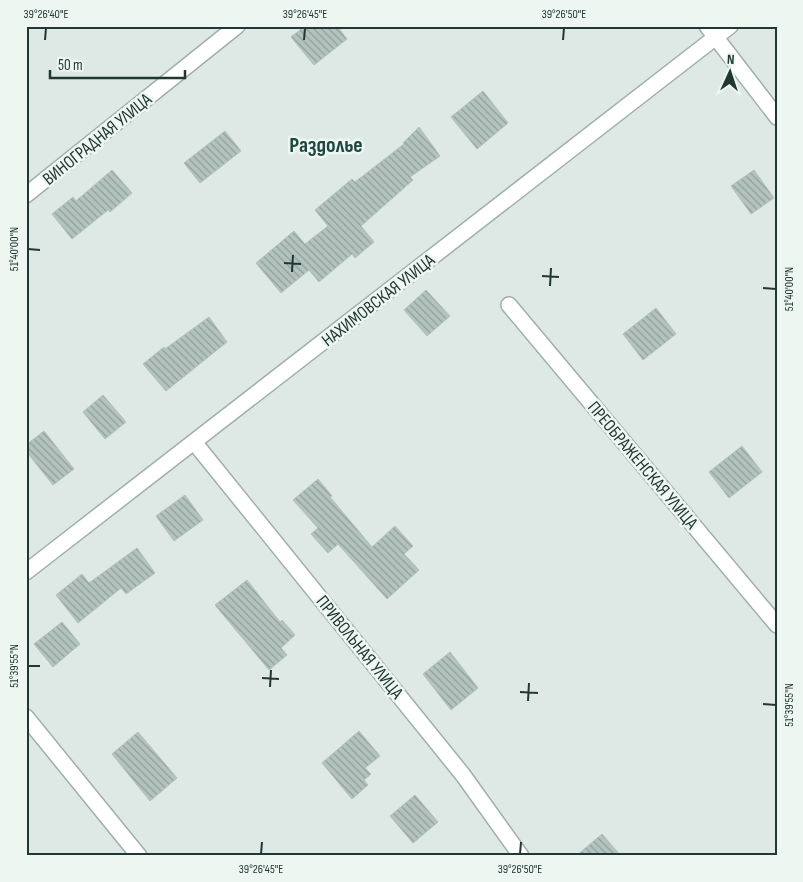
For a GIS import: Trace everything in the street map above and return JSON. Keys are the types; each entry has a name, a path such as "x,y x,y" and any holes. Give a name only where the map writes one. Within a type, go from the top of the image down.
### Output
{"street":[{"name":"ВИНОГРАДНАЯ УЛИЦА","path":"26,195 237,26"},
{"name":"НАХИМОВСКАЯ УЛИЦА","path":"26,572 194,442 711,32 730,26"},
{"path":"711,32 777,117"},
{"name":"ПРЕОБРАЖЕНСКАЯ УЛИЦА","path":"509,305 777,625"},
{"name":"ПРИВОЛЬНАЯ УЛИЦА","path":"194,442 463,775 521,856"},
{"path":"26,717 138,856"}],"building":[{"path":"305,26 337,26 347,39 314,65 291,37"},
{"path":"483,91 508,123 477,149 451,117"},
{"path":"419,127 440,156 410,177 413,180 361,226 374,242 355,258 352,254 319,282 309,270 281,293 256,263 294,231 305,244 328,226 315,210 352,179 355,182 404,144"},
{"path":"225,131 241,151 200,183 184,163"},
{"path":"112,170 132,193 110,212 108,210 72,239 52,214 73,197 76,201"},
{"path":"754,170 774,198 751,214 731,186"},
{"path":"426,290 450,316 427,336 404,310"},
{"path":"656,308 676,334 643,360 623,334"},
{"path":"209,317 227,342 166,391 143,364 164,347 165,349"},
{"path":"103,395 126,422 105,439 83,412"},
{"path":"44,431 74,469 53,485 26,451 26,445"},
{"path":"742,446 762,472 729,498 709,472"},
{"path":"318,479 332,496 330,497 372,547 395,526 413,546 404,554 419,570 387,599 338,544 328,553 311,534 318,528 293,500"},
{"path":"185,495 203,520 174,541 156,516"},
{"path":"137,548 155,573 126,594 121,588 78,623 56,595 82,574 89,583"},
{"path":"247,580 280,622 282,620 295,635 281,648 287,655 269,670 215,605"},
{"path":"62,622 80,644 53,667 34,644"},
{"path":"450,652 478,688 451,710 423,674"},
{"path":"359,731 380,756 365,768 371,774 364,780 368,785 352,799 322,763"},
{"path":"138,732 177,778 150,801 112,754"},
{"path":"415,795 438,822 413,843 390,816"},
{"path":"602,834 621,856 576,856"}],"district":[{"name":"Раздолье","path":"326,144"}]}
